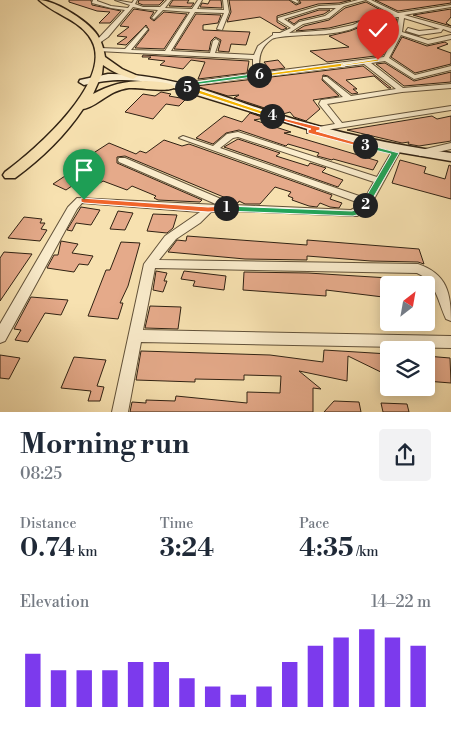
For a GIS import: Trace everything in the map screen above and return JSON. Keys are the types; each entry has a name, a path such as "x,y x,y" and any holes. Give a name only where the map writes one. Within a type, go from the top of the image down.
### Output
{"main road":[{"path":"43,0 89,29 99,50 118,71 133,76"},
{"path":"5,181 24,166 69,119 85,99 91,65 91,49 77,23"},
{"path":"5,181 15,166 66,111 89,78 99,70 99,50"},
{"path":"69,119 95,97 117,87 141,84 174,86"}],"street":[{"path":"95,0 94,2 104,6 227,12"},
{"path":"116,0 130,7"},
{"path":"136,0 103,39 99,50 256,57"},
{"path":"154,18 169,0"},
{"path":"167,53 200,0"},
{"path":"220,29 227,12 225,0"},
{"path":"294,28 280,20 319,7 339,6 361,0"},
{"path":"368,0 399,15 448,29"},
{"path":"447,0 451,2"},
{"path":"256,75 256,57 260,47 275,34 294,28 301,23 328,17 339,6"},
{"path":"275,34 300,35 329,32 356,26 361,22 451,6"},
{"path":"368,14 378,13 394,22"},
{"path":"386,59 400,30 399,15"},
{"path":"127,51 145,29"},
{"path":"400,30 419,33 448,29"},
{"path":"400,30 428,42 451,36"},
{"path":"212,55 216,41"},
{"path":"89,78 133,76 158,79 174,86 386,59 430,88"},
{"path":"366,62 402,90"},
{"path":"414,77 451,68"},
{"path":"89,78 150,81 174,86 314,130 451,163"},
{"path":"325,78 349,98"},
{"path":"340,125 323,104 324,102 402,90 451,86"},
{"path":"314,130 451,108"},
{"path":"214,149 230,136 238,134 378,181"},
{"path":"183,138 367,202"},
{"path":"420,152 451,146"},
{"path":"396,150 451,157"},
{"path":"0,337 76,203 80,200 208,209 234,208 353,214 361,211 396,150"},
{"path":"122,160 234,208"},
{"path":"120,412 150,264 159,250 172,236 202,216 208,209"},
{"path":"150,264 418,269 436,278 451,314"},
{"path":"135,336 451,342"}],"building":[{"path":"69,0 91,0 92,5 121,11 110,23 99,23 110,12 97,11 69,2"},
{"path":"139,0 164,0 159,5 143,5 138,3"},
{"path":"173,0 189,0 187,3 194,3 191,7 169,6"},
{"path":"210,0 221,0 222,8 200,7 202,3 208,4"},
{"path":"229,0 289,0 296,5 301,3 299,0 351,0 339,3 318,4 277,16 277,22 287,28 282,30 260,17 227,22 231,12"},
{"path":"375,0 451,0 451,3 398,11"},
{"path":"366,2 388,14 329,28 296,31 304,26 329,20 345,8"},
{"path":"134,9 154,12 150,18 154,21 164,12 187,14 164,49 135,48 149,30 146,25 126,45 117,44 127,37 117,36 129,27 120,26"},
{"path":"451,9 451,17 446,23 451,26 413,15"},
{"path":"319,10 330,10 324,14 299,20 294,24 288,20"},
{"path":"196,14 221,15 218,23 203,25 203,30 250,32 246,45 231,44 229,52 218,51 221,40 215,37 211,41 209,51 174,49"},
{"path":"397,19 394,32 383,55 327,62 310,51 349,47 329,36 368,24"},
{"path":"402,37 427,46 445,42 448,44 437,48 451,53 451,64 415,73 391,57"},
{"path":"143,55 249,61 247,73 198,79 205,62 191,60 183,69 160,65 165,61 148,59 151,57 142,57"},
{"path":"278,60 285,68 270,70 264,62"},
{"path":"385,63 414,81 451,72 451,82 404,86 376,64"},
{"path":"363,66 391,88 388,88 374,76 346,80 357,89 353,89 358,93 352,94 328,76 323,75 322,80 339,96 313,100 320,109 306,121 294,117 290,112 283,114 234,98 239,95 228,96 196,86"},
{"path":"161,92 171,94 169,96 186,99 179,106 166,104 153,119 125,112 143,94 155,96"},
{"path":"250,113 265,118 254,120 291,132 284,133 378,161 373,170 317,156 319,153 288,144 286,146 239,130 226,133 213,144 196,138 224,116 242,122"},
{"path":"432,116 437,119 451,116 451,141 419,146 408,144 409,142 402,143 347,130"},
{"path":"238,139 280,153 276,156 308,166 310,163 326,168 322,172 343,180 338,187 224,147"},
{"path":"164,140 182,146 189,144 332,195 330,199 342,203 339,208 320,203 317,207 309,206 292,200 293,198 288,196 291,192 275,187 260,204 245,204 239,201 238,203 125,156 117,157 117,163 202,200 200,202 158,200 154,198 156,196 132,186 127,190 103,181 100,183 85,177 66,190 53,184 71,172 67,170 109,143 136,154 140,151 146,153"},
{"path":"400,160 426,167 424,173 445,179 449,165 451,166 451,199 392,183"},
{"path":"81,207 100,210 91,225 76,223 72,231 67,230"},
{"path":"118,211 133,213 125,230 110,229"},
{"path":"153,214 177,215 173,228 167,233 147,231"},
{"path":"24,217 42,219 40,223 45,223 41,229 47,230 40,241 8,238"},
{"path":"187,236 307,245 307,240 419,249 424,264 418,262 371,261 307,256 307,260 245,259 168,252 177,240 186,241"},
{"path":"61,241 78,244 72,253 93,256 88,265 79,264 74,272 47,268 54,255 58,255"},
{"path":"121,242 140,243 128,286 120,303 123,303 118,319 88,316 106,270 110,270"},
{"path":"4,252 32,254 0,301 0,258"},
{"path":"156,271 167,273 164,281 167,281 163,292 153,290"},
{"path":"184,271 226,276 224,290 193,286 195,281 181,279"},
{"path":"244,272 308,273 380,277 380,297 326,290 326,296 243,290"},
{"path":"31,297 68,300 61,315 45,313 28,342 15,340 21,330 14,329"},
{"path":"150,306 181,307 178,329 145,328"},
{"path":"324,350 380,353 380,372 348,356 347,381 299,371 321,389 313,388 313,412 130,412 132,402 146,403 146,400 175,401 176,396 247,403 247,392 280,393 281,376 244,375 244,380 195,379 195,382 136,380 141,351 270,355 323,362"},
{"path":"0,355 20,358 9,379 0,378"},
{"path":"74,357 106,360 97,386 104,387 100,401 88,401 91,391 61,388"},
{"path":"435,357 450,358 451,383 435,382"},
{"path":"334,401 359,402 361,412 324,412"},
{"path":"381,403 407,404 409,412 383,412"}],"route":[{"path":"84,200 208,209 234,208 358,213 364,208 395,153 310,132 317,129 178,85 378,60"}]}
